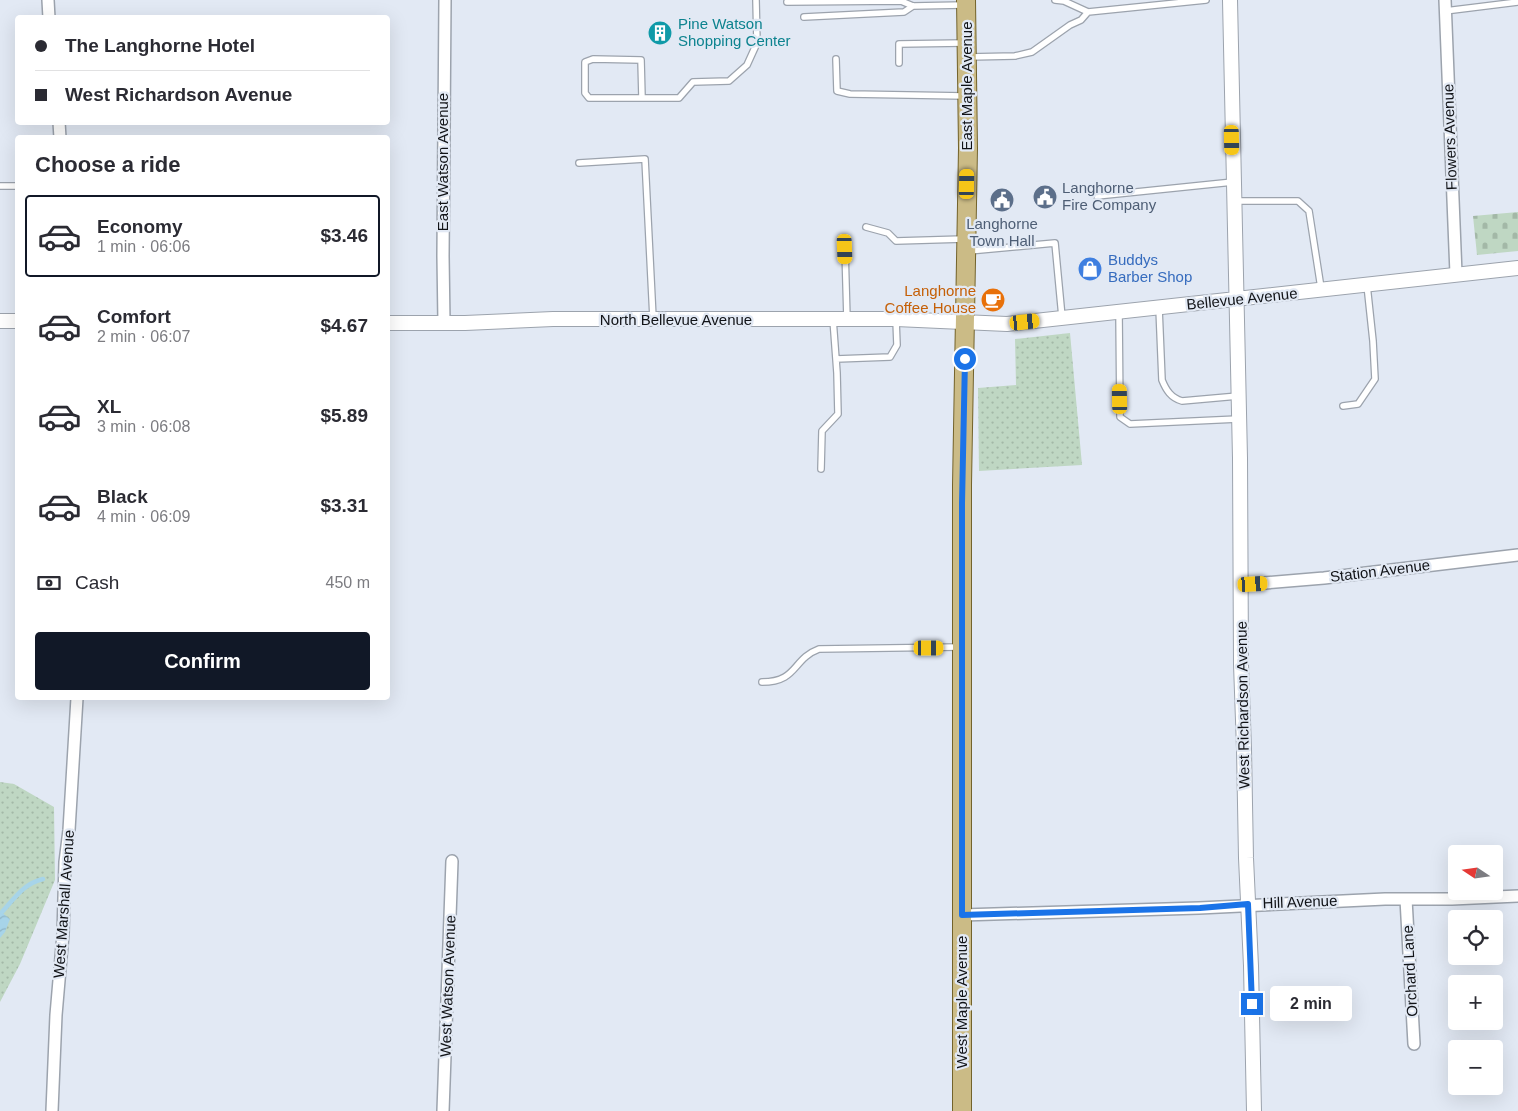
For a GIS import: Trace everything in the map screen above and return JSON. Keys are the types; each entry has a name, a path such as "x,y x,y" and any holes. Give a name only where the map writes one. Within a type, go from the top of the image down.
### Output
{"main road":[{"name":"East Maple Avenue","path":"965,323 966,3"},
{"name":"West Maple Avenue","path":"962,1111 962,485 965,323"}],"street":[{"path":"48,0 49,15"},
{"name":"East Watson Avenue","path":"444,323 445,0"},
{"name":"West Richardson Avenue","path":"1230,0 1241,664 1248,904 1252,966 1254,1111"},
{"name":"Flowers Avenue","path":"1445,6 1456,274"},
{"name":"Bellevue Avenue","path":"965,323 1007,324 1518,268"},
{"name":"North Bellevue Avenue","path":"390,323 553,319 896,319 965,323"},
{"path":"0,321 15,321"},
{"name":"Station Avenue","path":"1241,585 1324,578 1518,555"},
{"name":"West Marshall Avenue","path":"52,1111 56,1015 63,934 65,862 69,830 77,700"},
{"name":"West Watson Avenue","path":"443,1111 452,861"},
{"name":"Hill Avenue","path":"962,915 1518,896"},
{"name":"Orchard Lane","path":"1406,899 1414,1044"}],"lane":[{"path":"642,98 641,60 593,59 585,62 585,93 589,98 642,98 679,98 693,82 730,81 747,65 757,43 756,0"},
{"path":"1055,0 1064,1 1088,12 1206,0"},
{"path":"787,2 901,1 913,6 966,3"},
{"path":"1445,6 1518,2"},
{"path":"804,17 904,12 913,6"},
{"path":"899,63 899,44 1014,56 1032,52 1070,25 1081,20 1088,12"},
{"path":"836,59 837,91 850,94 967,96"},
{"path":"579,163 645,159 653,320"},
{"path":"1097,196 1233,182"},
{"path":"0,186 15,186"},
{"path":"1233,201 1298,201 1309,211 1321,290"},
{"path":"866,227 888,233 896,240 966,245 1055,243 1062,318"},
{"path":"821,469 822,431 838,414 836,359 845,249"},
{"path":"1343,406 1358,404 1375,379 1367,285"},
{"path":"1159,308 1162,380 1165,389 1176,399 1182,401 1238,396"},
{"path":"1119,312 1120,417 1130,424 1238,419"},
{"path":"836,359 890,357 897,345 896,319"},
{"path":"762,682 776,682 786,678 810,652 819,649 962,648"}],"green space":[{"path":"1518,212 1518,251 1477,255 1473,216"},
{"path":"1070,333 1082,465 979,471 978,388 1016,385 1015,339"},
{"path":"0,782 14,784 54,807 55,880 20,964 0,1002"}],"water":[{"path":"0,911 10,919 5,932 0,938"}],"waterway":[{"path":"2,912 25,888 43,879"}],"place":[{"name":"Pine Watson Shopping Center","path":"660,33"},
{"name":"Langhorne Fire Company","path":"1045,197"},
{"name":"Langhorne Town Hall","path":"1002,200"},
{"name":"Buddys Barber Shop","path":"1090,269"},
{"name":"Langhorne Coffee House","path":"993,300"}],"route":[{"path":"965,359 962,503 962,915 1200,908 1248,904 1252,966 1252,1004"}]}
